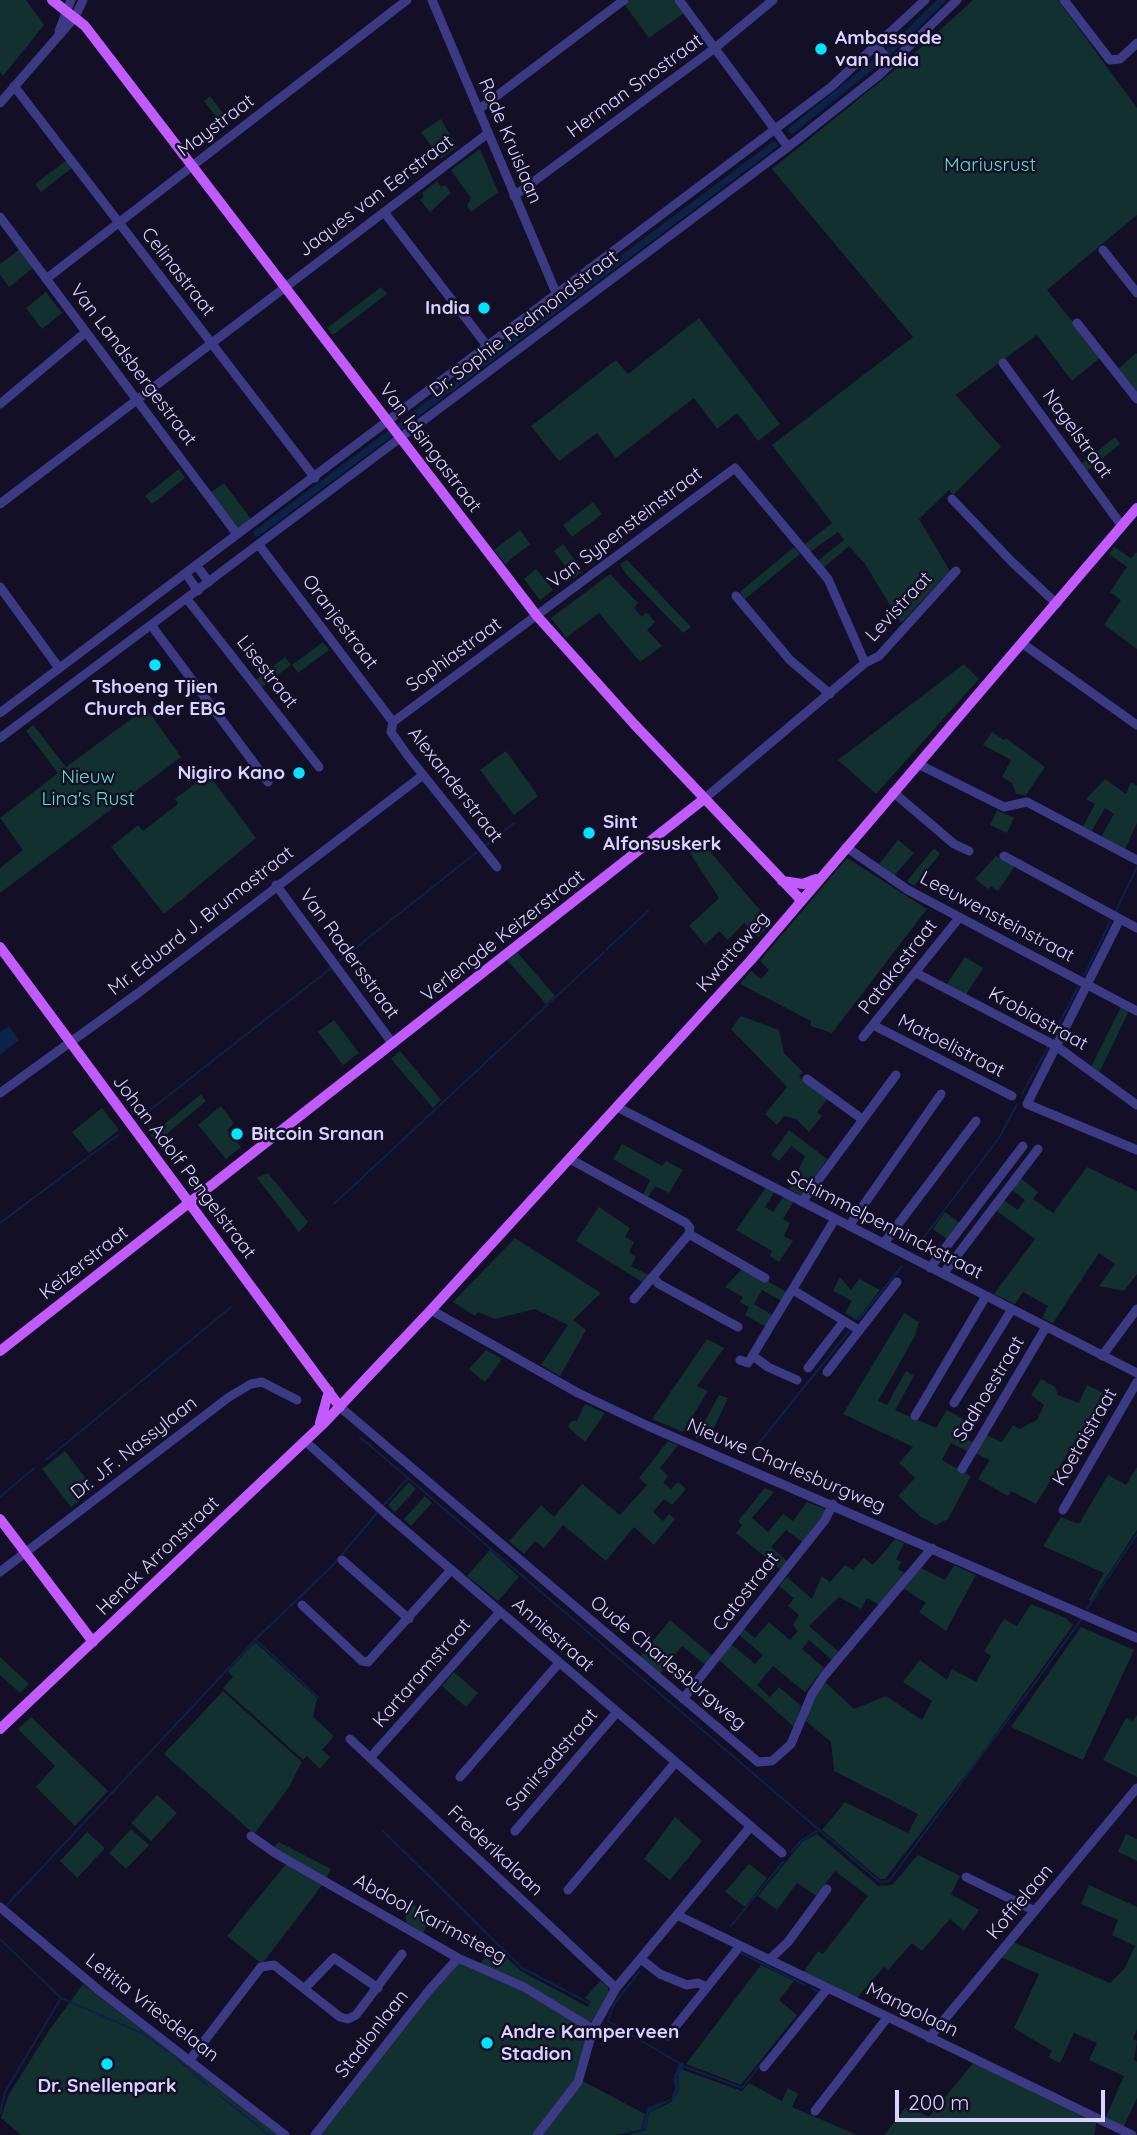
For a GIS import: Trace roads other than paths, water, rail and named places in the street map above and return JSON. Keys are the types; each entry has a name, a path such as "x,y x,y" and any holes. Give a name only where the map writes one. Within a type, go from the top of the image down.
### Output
{"main road":[{"name":"Van Idsingastraat","path":"52,0 70,14 193,165 537,616 704,799 801,900"},
{"name":"Kwattaweg","path":"340,1407 617,1107 801,900 1137,508"},
{"name":"Verlengde Keizerstraat","path":"189,1203 704,799"},
{"path":"782,881 806,884 824,874"},
{"name":"Johan Adolf Pengelstraat","path":"0,947 340,1407"},
{"name":"Keizerstraat","path":"0,1351 189,1203"},
{"path":"315,1431 327,1407 329,1391"},
{"name":"Henck Arronstraat","path":"0,1729 340,1407"},
{"path":"0,1519 93,1642"}],"street":[{"path":"70,14 72,0"},
{"path":"0,103 83,0"},
{"name":"Maystraat","path":"46,279 407,0"},
{"name":"Rode Kruislaan","path":"432,0 557,295"},
{"path":"478,110 624,0"},
{"path":"679,0 788,147"},
{"name":"Herman Snostraat","path":"514,196 715,48 773,0"},
{"name":"Dr. Sophie Redmondstraat","path":"0,713 775,130 831,86 925,0"},
{"name":"Dr. Sophie Redmondstraat","path":"0,738 788,147 891,64 957,0"},
{"path":"1064,0 1110,60 1120,60 1137,43"},
{"path":"876,45 891,64"},
{"name":"Celinastraat","path":"14,86 315,478"},
{"name":"Jaques van Eerstraat","path":"0,505 488,134"},
{"path":"384,212 488,347"},
{"name":"Van Landsbergestraat","path":"0,217 237,534"},
{"path":"1103,250 1137,293"},
{"path":"1077,323 1137,399"},
{"path":"0,404 86,332"},
{"name":"Nagelstraat","path":"1003,363 1122,526"},
{"name":"Van Sypensteinstraat","path":"537,616 735,468 828,579 865,663"},
{"path":"952,499 1057,604"},
{"name":"Oranjestraat","path":"259,545 393,722"},
{"path":"196,565 209,582"},
{"name":"Levistraat","path":"865,663 879,656 956,571"},
{"path":"186,574 198,591"},
{"path":"0,587 59,668"},
{"path":"736,596 790,660 830,694"},
{"name":"Lisestraat","path":"187,599 319,767"},
{"name":"Sophiastraat","path":"393,722 537,616"},
{"path":"151,625 268,782"},
{"path":"1023,644 1137,725"},
{"name":"Verlengde Keizerstraat","path":"704,799 865,663"},
{"name":"Alexanderstraat","path":"393,722 391,732 496,867"},
{"path":"918,764 1004,807 1027,802 1137,860"},
{"name":"Mr. Eduard J. Brumastraat","path":"0,1093 423,775"},
{"path":"893,792 954,844 969,851"},
{"name":"Leeuwensteinstraat","path":"846,847 908,890 1137,1011"},
{"path":"1004,856 1137,928"},
{"name":"Van Radersstraat","path":"276,885 393,1044"},
{"name":"Patakastraat","path":"863,1038 959,918"},
{"path":"1120,919 1027,1104 1137,1150"},
{"name":"Krobiastraat","path":"916,973 1056,1046 1137,1105"},
{"name":"Matoelistraat","path":"875,1026 1012,1096"},
{"path":"802,1202 896,1075"},
{"path":"807,1079 862,1119"},
{"path":"849,1226 941,1094"},
{"name":"Schimmelpenninckstraat","path":"617,1107 1137,1373"},
{"path":"884,1243 976,1121"},
{"path":"930,1268 1023,1146"},
{"path":"943,1274 1038,1149"},
{"path":"570,1158 686,1223 690,1228 689,1234 634,1299"},
{"path":"740,1360 748,1363 753,1356 835,1219"},
{"path":"689,1234 765,1278"},
{"path":"653,1277 659,1284 738,1327"},
{"path":"827,1372 897,1282"},
{"path":"793,1290 859,1330"},
{"path":"915,1416 986,1296"},
{"path":"954,1403 1013,1309"},
{"path":"1102,1356 1137,1309"},
{"name":"Nieuwe Charlesburgweg","path":"431,1310 578,1393 1137,1638"},
{"path":"808,1368 844,1321"},
{"name":"Sadhoestraat","path":"962,1469 1046,1327"},
{"path":"753,1356 768,1367 797,1380"},
{"name":"Dr. J.F. Nassylaan","path":"0,1572 229,1396 251,1384 262,1382 297,1401"},
{"name":"Koetaistraat","path":"1063,1510 1137,1382"},
{"name":"Oude Charlesburgweg","path":"340,1407 758,1762 766,1763 779,1757 799,1729 812,1694 824,1676 932,1548"},
{"name":"Anniestraat","path":"305,1441 373,1503 782,1853"},
{"name":"Catostraat","path":"683,1699 825,1520 833,1504"},
{"path":"342,1560 409,1619"},
{"path":"302,1605 362,1661 368,1662 451,1570"},
{"name":"Kartaramstraat","path":"370,1758 500,1612"},
{"path":"460,1777 559,1663"},
{"name":"Sanirsadstraat","path":"515,1831 617,1712"},
{"name":"Frederikalaan","path":"350,1739 616,1988"},
{"path":"568,1890 675,1763"},
{"name":"Koffielaan","path":"929,2038 1137,1788"},
{"path":"537,2135 578,2082 593,2029 616,1988 679,1916 751,1826"},
{"name":"Abdool Karimsteeg","path":"251,1836 275,1853 458,1958 524,1987 593,2029"},
{"path":"966,1877 1035,1911"},
{"path":"769,1960 788,1942 827,1889"},
{"name":"Letitia Vriesdelaan","path":"0,1907 189,2061 285,2135"},
{"name":"Mangolaan","path":"679,1916 1132,2135"},
{"path":"668,2036 740,1946"},
{"path":"189,2061 261,1968 274,1965 340,2017 348,2019 356,2015 402,1954"},
{"path":"305,1988 334,1958 378,1988"},
{"name":"Stadionlaan","path":"315,2135 429,1989 458,1958"},
{"path":"641,1959 660,1974 687,1985 698,1983 706,1987"},
{"path":"764,2067 827,1989"},
{"path":"815,2111 887,2018"}],"water":[{"path":"9,1026 19,1040 0,1055 0,1032"},
{"path":"679,2063 684,2063 683,2070 677,2076 679,2089 676,2097 649,2113 646,2130 617,2135 641,2129 648,2107 671,2099 675,2088 673,2079"}],"waterway":[{"path":"890,51 942,0"},
{"path":"792,130 880,59"},
{"path":"401,425 774,145"},
{"path":"257,533 388,435"},
{"path":"485,846 514,823"},
{"path":"338,962 477,852"},
{"path":"1116,911 1137,867"},
{"path":"607,949 648,911"},
{"path":"1085,974 1110,922"},
{"path":"334,1204 604,952"},
{"path":"136,1121 331,968"},
{"path":"1053,1036 1079,985"},
{"path":"1022,1094 1048,1047"},
{"path":"918,1245 999,1138 1017,1104"},
{"path":"0,1223 118,1135"},
{"path":"859,1319 902,1266"},
{"path":"46,1460 231,1307"},
{"path":"751,1453 850,1330"},
{"path":"360,1437 880,1882 889,1881 1081,1620"},
{"path":"0,1497 33,1469"},
{"path":"383,1506 407,1479"},
{"path":"6,1906 255,1640 332,1566 377,1513"},
{"path":"1087,1609 1137,1534"},
{"path":"257,1641 318,1697"},
{"path":"383,1831 522,1968 589,2003"},
{"path":"791,1852 802,1840 817,1831"},
{"path":"731,1926 783,1862"},
{"path":"0,1939 61,1998 142,2033 168,2052"},
{"path":"741,1953 805,1985"},
{"path":"640,1971 614,2004 608,2021 679,2063"},
{"path":"811,1988 819,1992"},
{"path":"0,2114 5,2092 61,1998"},
{"path":"177,2059 207,2085"},
{"path":"683,2066 742,2088 761,2064"},
{"path":"220,2096 269,2135"}],"place":[{"name":"Ambassade van India","path":"821,49"},
{"name":"India","path":"484,308"},
{"name":"Tshoeng Tjien Church der EBG","path":"155,665"},
{"name":"Nigiro Kano","path":"299,773"},
{"name":"Sint Alfonsuskerk","path":"589,833"},
{"name":"Bitcoin Sranan","path":"237,1134"},
{"name":"Andre Kamperveen Stadion","path":"487,2043"},
{"name":"Dr. Snellenpark","path":"107,2064"}],"park label":[{"name":"Mariusrust","path":"990,165"},
{"name":"Nieuw Lina's Rust","path":"88,788"}]}
